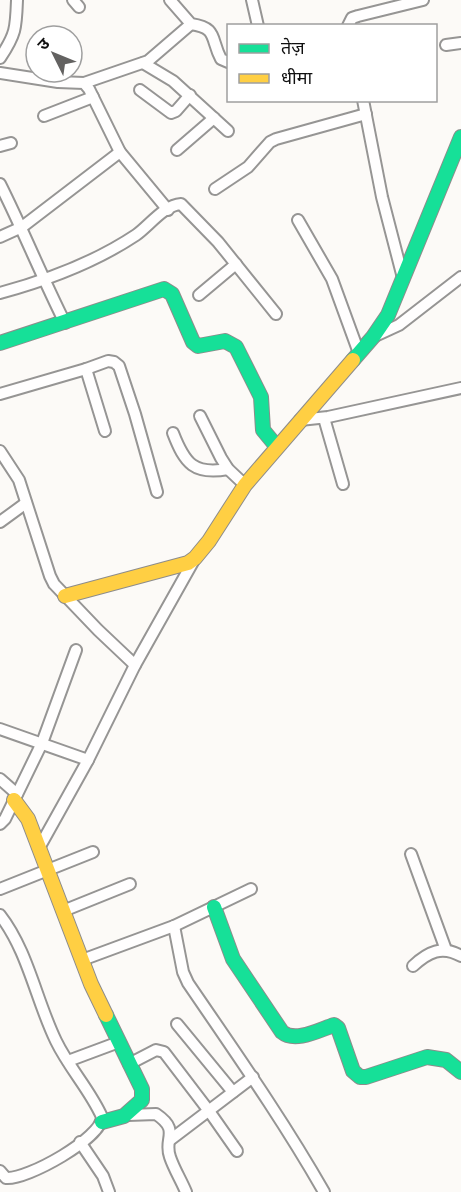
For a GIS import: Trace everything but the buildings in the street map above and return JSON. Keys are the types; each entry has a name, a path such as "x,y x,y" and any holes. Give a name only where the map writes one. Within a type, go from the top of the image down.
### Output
{"street":[{"path":"0,58 15,31 17,0"},
{"path":"170,0 191,24 210,30 221,58 227,61"},
{"path":"252,0 258,24"},
{"path":"349,24 352,18 389,4 423,0"},
{"path":"168,210 120,152 84,83 143,63 191,24"},
{"path":"446,45 461,43"},
{"path":"143,63 173,81 228,131"},
{"path":"0,73 24,77"},
{"path":"140,90 171,113 176,111 190,96"},
{"path":"44,116 93,97"},
{"path":"363,102 382,197 403,278"},
{"path":"215,189 243,171 270,142 366,114"},
{"path":"177,150 214,118"},
{"path":"39,848 88,760 135,665 195,558 209,542 245,485 373,337 388,315 461,137"},
{"path":"0,146 11,143"},
{"path":"0,237 22,228 120,152"},
{"path":"0,184 65,323"},
{"path":"0,293 44,281 97,258 136,234 176,204 185,206 276,314"},
{"path":"298,220 332,279 359,353"},
{"path":"199,295 236,264"},
{"path":"373,337 408,319 461,277"},
{"path":"0,343 164,289 168,290 172,294 193,342 198,346 225,342 236,346 261,397 263,430 277,447"},
{"path":"0,394 86,369 108,360 114,362 118,366 135,414 157,492"},
{"path":"86,369 105,431"},
{"path":"300,420 324,418 461,388"},
{"path":"200,416 228,468 245,485"},
{"path":"324,418 343,484"},
{"path":"173,434 184,457 204,471 228,468"},
{"path":"0,451 19,480 50,576 65,596 135,665"},
{"path":"2,516 26,503"},
{"path":"65,596 115,585 195,558"},
{"path":"0,824 42,743 76,650"},
{"path":"0,729 88,760"},
{"path":"0,779 26,814 81,960 143,1095 138,1106 125,1116"},
{"path":"0,889 93,852"},
{"path":"411,854 446,950"},
{"path":"63,911 130,884"},
{"path":"81,960 174,926 251,889"},
{"path":"214,907 233,959 282,1032 288,1037 296,1037 334,1025 338,1028 353,1071 360,1077 436,1056 444,1058 461,1072"},
{"path":"0,915 10,927 17,942 48,1023 68,1061 99,1110 102,1122"},
{"path":"174,926 183,972 188,984 293,1137 324,1192"},
{"path":"413,966 437,950 446,950 461,956"},
{"path":"177,1024 232,1092"},
{"path":"68,1061 119,1042"},
{"path":"129,1064 156,1050 164,1052 237,1151"},
{"path":"170,1140 253,1077"},
{"path":"0,1171 6,1178 12,1179 42,1168 80,1142 102,1122 125,1116 156,1114 170,1129 169,1156 186,1192"},
{"path":"80,1142 103,1176 110,1192"}],"traffic: fast":[{"path":"353,360 388,315 461,137"},
{"path":"0,343 164,289 172,294 193,342 198,346 225,341 236,347 261,397 263,430 277,447"},
{"path":"214,907 233,959 282,1032 287,1035 300,1036 334,1025 338,1028 353,1071 360,1077 427,1057 446,1060 461,1072"},
{"path":"102,1122 124,1116 142,1100 142,1089 106,1015"}],"traffic: slow":[{"path":"65,596 188,563 195,558 209,541 245,485 353,360"},
{"path":"14,800 28,819 91,984 106,1015"}]}
